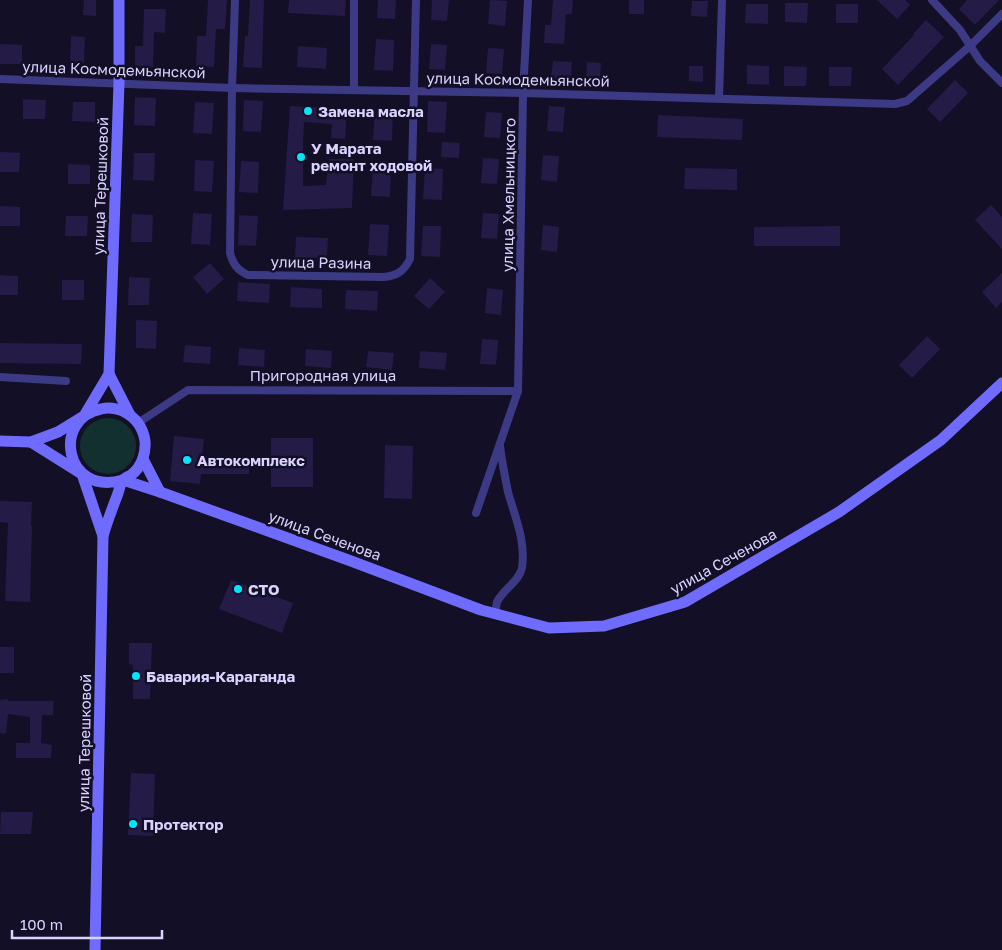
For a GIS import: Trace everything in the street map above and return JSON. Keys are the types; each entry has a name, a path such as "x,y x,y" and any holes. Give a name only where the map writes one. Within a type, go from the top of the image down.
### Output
{"main road":[{"name":"улица Терешковой","path":"103,536 82,474 71,455 70,444 72,433 108,374 119,82 119,0"},
{"path":"108,374 130,415 144,435 143,459 160,492"},
{"name":"улица Сеченова","path":"123,480 351,561 481,610 549,628 604,626 685,602 839,512 941,440 1002,383"},
{"path":"0,441 31,442 58,432 95,410 119,409 130,415"},
{"path":"31,442 91,480 102,483 123,480"},
{"name":"улица Терешковой","path":"95,950 103,536 123,480 138,468 143,459"}],"street":[{"name":"улица Разина","path":"236,0 232,88 230,253 233,262 237,268 248,275 374,277 398,274 406,267 410,259 416,0"},
{"path":"354,0 354,90"},
{"name":"улица Хмельницкого","path":"476,513 518,391 523,93 528,0"},
{"path":"720,99 722,0"},
{"path":"932,0 960,30 980,61 1002,83"},
{"name":"улица Космодемьянской","path":"0,79 119,82 232,88 414,90 895,104 907,101 970,46 1002,14"},
{"path":"0,377 66,381"},
{"name":"Пригородная улица","path":"138,424 188,390 518,391"},
{"path":"495,614 497,603 521,571 524,553 519,526 502,464 499,444"}],"green space":[{"path":"108,418 128,426 136,446 128,466 108,474 88,466 80,446 88,426"}],"building":[{"path":"84,0 96,0 96,16 83,15"},
{"path":"208,0 227,0 225,29 216,29 214,67 196,66 197,36 206,36"},
{"path":"250,0 264,0 262,68 243,67 245,36 248,36"},
{"path":"289,0 346,0 345,16 288,13"},
{"path":"378,0 396,0 395,19 377,18"},
{"path":"432,0 449,0 447,21 431,20"},
{"path":"490,0 507,1 505,26 488,24"},
{"path":"553,0 573,0 572,14 566,14 564,44 544,43 545,25 551,25"},
{"path":"629,0 644,0 644,14 629,14"},
{"path":"877,0 905,0 910,5 897,19"},
{"path":"967,0 999,0 975,25 959,9"},
{"path":"692,1 708,1 707,17 691,16"},
{"path":"785,3 808,3 807,23 785,22"},
{"path":"746,4 768,4 768,24 745,23"},
{"path":"836,4 858,4 858,23 836,23"},
{"path":"144,9 166,9 165,33 154,32 153,67 135,66 135,46 143,46"},
{"path":"926,20 944,37 898,85 882,69"},
{"path":"71,36 85,37 84,63 70,63"},
{"path":"376,39 394,40 393,71 374,70"},
{"path":"0,44 22,45 22,64 0,64"},
{"path":"431,44 447,45 445,70 429,69"},
{"path":"298,46 327,48 326,69 297,67"},
{"path":"488,48 504,49 502,74 486,73"},
{"path":"553,61 572,62 571,81 551,79"},
{"path":"587,62 601,63 600,79 586,78"},
{"path":"747,65 769,66 769,85 747,84"},
{"path":"689,66 703,66 703,82 689,81"},
{"path":"784,66 807,67 806,86 784,86"},
{"path":"829,67 852,67 851,86 829,86"},
{"path":"955,80 968,93 940,122 927,109"},
{"path":"135,97 156,98 155,126 134,125"},
{"path":"23,99 46,100 45,119 23,119"},
{"path":"244,100 263,101 261,132 243,131"},
{"path":"428,101 447,102 445,133 427,132"},
{"path":"73,102 95,102 95,122 72,121"},
{"path":"195,102 214,103 212,134 193,133"},
{"path":"290,106 347,109 345,139 331,138 332,124 304,122 303,186 326,185 329,159 354,159 352,208 283,210"},
{"path":"549,106 565,107 563,132 547,131"},
{"path":"375,110 393,111 392,141 373,140"},
{"path":"486,112 502,113 500,138 484,137"},
{"path":"658,115 743,119 742,140 657,137"},
{"path":"442,142 460,143 459,158 441,157"},
{"path":"0,152 20,153 19,172 0,172"},
{"path":"134,153 155,153 154,181 133,180"},
{"path":"543,155 559,156 557,182 541,180"},
{"path":"483,158 499,159 497,184 481,183"},
{"path":"195,160 214,161 212,192 194,191"},
{"path":"241,161 259,162 258,193 239,192"},
{"path":"68,164 90,165 90,184 68,184"},
{"path":"373,166 391,167 390,197 371,196"},
{"path":"425,168 443,169 442,200 423,199"},
{"path":"685,168 737,169 737,190 684,189"},
{"path":"991,205 1002,217 1002,249 975,220"},
{"path":"0,206 20,207 20,226 0,226"},
{"path":"193,213 212,214 210,245 191,244"},
{"path":"483,213 499,214 497,239 481,238"},
{"path":"132,214 153,215 152,242 131,242"},
{"path":"239,215 258,216 256,246 238,245"},
{"path":"66,216 88,216 87,236 65,236"},
{"path":"370,224 389,225 387,256 368,255"},
{"path":"543,225 559,227 557,252 541,250"},
{"path":"423,226 441,226 440,257 421,256"},
{"path":"840,226 840,246 754,246 754,227"},
{"path":"296,237 328,238 327,258 295,257"},
{"path":"210,263 224,279 207,294 193,277"},
{"path":"1002,273 1002,302 996,308 982,292"},
{"path":"0,275 18,276 18,295 0,295"},
{"path":"129,277 150,278 149,305 128,305"},
{"path":"430,278 445,292 429,309 414,296"},
{"path":"62,280 84,280 84,300 62,300"},
{"path":"238,282 270,284 269,303 237,301"},
{"path":"291,287 322,289 322,308 290,307"},
{"path":"487,288 503,290 501,315 485,313"},
{"path":"346,290 378,291 377,311 345,309"},
{"path":"136,320 157,321 156,349 136,348"},
{"path":"927,336 940,349 912,378 899,365"},
{"path":"482,339 498,340 496,365 480,364"},
{"path":"0,343 82,344 81,364 0,363"},
{"path":"185,345 211,347 210,364 183,362"},
{"path":"239,348 265,350 264,367 238,365"},
{"path":"306,349 332,351 331,368 305,366"},
{"path":"368,351 394,353 392,370 366,367"},
{"path":"420,351 447,353 445,370 419,368"},
{"name":"Автокомплекс","path":"174,436 204,439 202,456 249,456 249,474 201,474 200,484 170,481"},
{"path":"271,438 313,438 313,487 271,487"},
{"path":"385,445 413,446 412,499 384,498"},
{"path":"0,501 32,502 30,602 5,601 8,523 0,522"},
{"path":"231,580 293,603 282,633 219,609"},
{"path":"129,643 152,643 150,699 133,699 133,665 129,664"},
{"path":"0,647 14,647 14,673 0,673"},
{"path":"8,699 8,701 54,701 53,715 42,715 41,743 52,745 51,758 16,758 16,743 30,743 30,717 8,714 6,734 0,733 0,700"},
{"path":"131,773 155,774 153,836 128,835"},
{"path":"1,812 33,812 31,834 0,834"}],"place":[{"name":"Замена масла","path":"308,111"},
{"name":"У Марата ремонт ходовой","path":"301,157"},
{"name":"Автокомплекс","path":"187,460"},
{"name":"СТО","path":"238,589"},
{"name":"Бавария-Караганда","path":"136,676"},
{"name":"Протектор","path":"133,824"}]}
